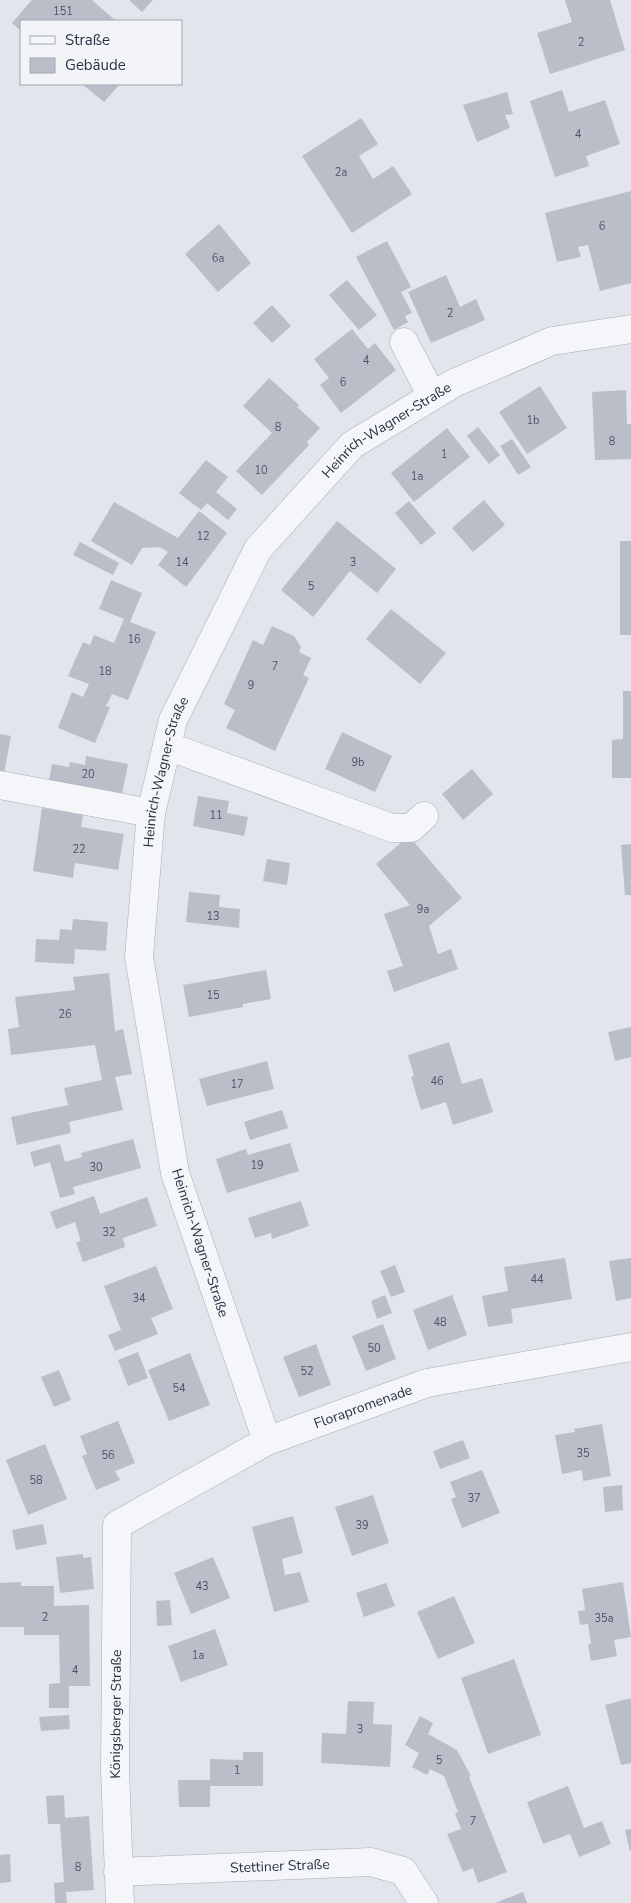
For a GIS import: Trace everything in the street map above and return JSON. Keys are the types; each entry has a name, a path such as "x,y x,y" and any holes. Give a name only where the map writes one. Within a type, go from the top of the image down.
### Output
{"street":[{"name":"Heinrich-Wagner-Straße","path":"267,1442 175,1172 139,957 151,813 173,720 258,549 352,445 454,383 552,340 631,329"},
{"path":"404,342 432,396"},
{"path":"167,746 392,828 411,828 424,816"},
{"path":"0,785 151,813"},
{"name":"Florapromenade","path":"117,1525 267,1442 427,1382 631,1347"},
{"name":"Königsberger Straße","path":"117,1525 115,1770 120,1903"},
{"name":"Stettiner Straße","path":"118,1872 370,1862 403,1871 424,1903"}],"building":[{"path":"32,0 92,0 115,20 20,20 20,30 12,23"},
{"path":"129,0 153,0 142,12"},
{"path":"565,0 610,0 625,50 550,74 537,33 572,22"},
{"path":"83,85 119,85 104,102"},
{"path":"562,90 569,112 605,100 620,144 586,156 589,166 555,177 530,101"},
{"path":"507,92 513,114 505,115 510,128 477,142 463,105"},
{"path":"361,118 378,144 359,156 373,179 393,166 412,194 352,233 302,156"},
{"path":"631,191 631,283 600,291 588,245 578,247 581,257 557,262 545,213"},
{"path":"219,224 251,263 218,292 185,254"},
{"path":"387,241 411,287 401,292 412,313 405,316 408,322 394,330 356,257"},
{"path":"446,275 460,307 476,299 485,320 431,343 408,292"},
{"path":"347,280 377,315 359,330 329,295"},
{"path":"272,305 291,326 272,343 253,323"},
{"path":"352,329 368,349 375,343 396,370 341,413 320,385 329,378 314,359"},
{"path":"269,378 299,405 297,407 320,428 307,442 309,445 262,495 236,471 272,433 243,406"},
{"path":"540,386 567,428 527,454 499,412"},
{"path":"626,390 627,424 631,424 631,459 595,460 592,392"},
{"path":"478,427 500,455 489,464 467,436"},
{"path":"447,428 470,457 414,502 391,473"},
{"path":"512,439 531,467 518,475 500,446"},
{"path":"206,460 228,477 216,492 237,509 228,520 207,503 201,510 179,493"},
{"path":"484,500 505,525 473,552 452,528"},
{"path":"409,501 436,533 421,545 395,513"},
{"path":"114,502 178,538 199,511 227,533 186,587 158,565 168,552 160,547 142,548 132,565 91,541"},
{"path":"337,521 396,569 377,593 350,571 313,617 281,590"},
{"path":"620,541 631,541 631,635 620,635"},
{"path":"80,542 119,563 113,575 73,555"},
{"path":"111,580 142,593 130,622 156,632 128,700 112,694 106,706 110,707 95,743 58,728 72,692 83,697 89,684 68,676 83,642 90,645 94,635 114,643 124,619 99,609"},
{"path":"391,609 446,653 420,684 366,639"},
{"path":"272,626 294,636 301,647 299,652 311,658 303,675 309,678 275,751 226,728 235,710 224,704 253,640 263,645"},
{"path":"623,691 631,691 631,778 612,778 612,740 623,739"},
{"path":"342,732 392,756 375,792 325,769"},
{"path":"0,734 11,736 4,774 0,774"},
{"path":"86,756 128,764 122,794 49,780 52,764 69,767 70,762 85,765"},
{"path":"472,769 493,794 463,820 442,794"},
{"path":"198,796 229,801 227,813 248,817 244,836 193,826"},
{"path":"42,808 83,815 81,827 124,834 118,870 75,863 73,878 33,871"},
{"path":"409,836 462,898 429,926 438,954 451,949 458,969 394,992 387,971 403,966 384,914 410,905 376,864"},
{"path":"631,844 631,895 625,895 621,845"},
{"path":"267,859 290,863 287,885 263,881"},
{"path":"189,892 220,895 219,907 240,909 239,928 186,922"},
{"path":"73,919 108,922 106,951 75,949 74,964 35,962 36,939 59,940 60,929 72,930"},
{"path":"266,970 271,999 243,1004 243,1007 189,1017 183,985"},
{"path":"109,973 115,1031 123,1029 132,1074 115,1077 123,1110 69,1122 71,1133 17,1145 11,1117 68,1105 64,1088 102,1080 95,1045 11,1055 8,1029 19,1027 15,997 75,990 73,977"},
{"path":"631,1027 631,1057 615,1061 608,1032"},
{"path":"449,1042 462,1084 482,1078 493,1112 453,1125 446,1102 421,1110 411,1077 414,1076 408,1055"},
{"path":"267,1061 274,1089 207,1106 199,1079"},
{"path":"282,1110 288,1128 250,1140 244,1122"},
{"path":"133,1139 141,1168 73,1187 75,1194 60,1198 50,1162 34,1167 30,1152 60,1144 65,1162 82,1157 81,1153"},
{"path":"290,1143 299,1171 227,1193 216,1159 246,1149 248,1155"},
{"path":"94,1196 100,1214 147,1197 157,1226 123,1238 125,1247 83,1262 76,1242 81,1241 75,1222 56,1229 50,1212"},
{"path":"301,1201 309,1226 272,1239 271,1233 255,1238 248,1218"},
{"path":"565,1258 572,1299 511,1309 513,1323 488,1327 482,1296 508,1291 504,1267"},
{"path":"631,1258 631,1298 616,1301 609,1261"},
{"path":"395,1265 405,1292 391,1297 380,1271"},
{"path":"156,1266 173,1309 151,1318 158,1334 115,1351 108,1335 121,1330 104,1286"},
{"path":"385,1295 392,1313 377,1319 371,1301"},
{"path":"452,1295 467,1335 428,1350 413,1310"},
{"path":"383,1324 396,1359 366,1371 352,1336"},
{"path":"316,1344 331,1385 299,1397 283,1357"},
{"path":"138,1352 148,1378 128,1386 118,1360"},
{"path":"190,1353 210,1405 169,1421 148,1370"},
{"path":"59,1370 71,1400 54,1407 41,1377"},
{"path":"118,1421 135,1463 115,1471 120,1480 96,1490 82,1456 87,1454 80,1436"},
{"path":"602,1424 611,1476 583,1481 582,1470 562,1474 555,1435 575,1432 574,1429"},
{"path":"463,1440 470,1458 440,1469 433,1451"},
{"path":"45,1444 67,1499 28,1515 6,1460"},
{"path":"482,1470 500,1513 462,1528 451,1499 456,1497 450,1482"},
{"path":"622,1485 623,1510 605,1512 603,1487"},
{"path":"373,1495 389,1543 352,1556 335,1507"},
{"path":"293,1516 303,1553 282,1559 285,1575 300,1572 309,1602 274,1612 252,1527"},
{"path":"43,1524 47,1544 16,1550 12,1530"},
{"path":"83,1554 83,1558 91,1557 94,1589 60,1593 56,1557"},
{"path":"213,1557 230,1598 191,1614 174,1573"},
{"path":"21,1582 21,1586 54,1586 54,1606 89,1605 90,1686 69,1686 69,1708 49,1708 49,1684 60,1683 59,1635 24,1635 24,1627 0,1627 0,1583"},
{"path":"623,1582 631,1637 614,1640 617,1656 591,1661 588,1644 591,1644 588,1624 580,1625 578,1611 585,1610 582,1589"},
{"path":"386,1583 395,1606 364,1617 356,1593"},
{"path":"454,1596 475,1643 438,1659 417,1612"},
{"path":"170,1600 172,1625 157,1626 156,1601"},
{"path":"215,1629 228,1665 181,1682 168,1646"},
{"path":"514,1659 541,1735 488,1754 461,1678"},
{"path":"631,1698 631,1763 621,1765 605,1705"},
{"path":"348,1701 374,1702 373,1724 392,1725 390,1767 321,1763 322,1733 346,1734"},
{"path":"69,1715 70,1729 41,1731 39,1717"},
{"path":"420,1716 433,1723 428,1734 457,1750 471,1776 469,1777 507,1872 478,1883 473,1868 463,1872 447,1834 461,1829 455,1813 458,1812 444,1776 430,1769 427,1775 412,1767 419,1753 405,1745"},
{"path":"243,1752 263,1752 263,1786 210,1786 210,1807 179,1807 178,1780 210,1780 210,1759 243,1760"},
{"path":"568,1786 584,1828 602,1821 611,1844 579,1857 570,1834 543,1844 527,1802"},
{"path":"64,1795 65,1818 89,1816 94,1890 66,1892 67,1903 55,1903 54,1883 64,1882 60,1824 48,1824 46,1796"},
{"path":"631,1829 631,1851 630,1851 625,1830"},
{"path":"10,1854 11,1882 0,1883 0,1855"},
{"path":"523,1892 527,1903 495,1903"}]}
